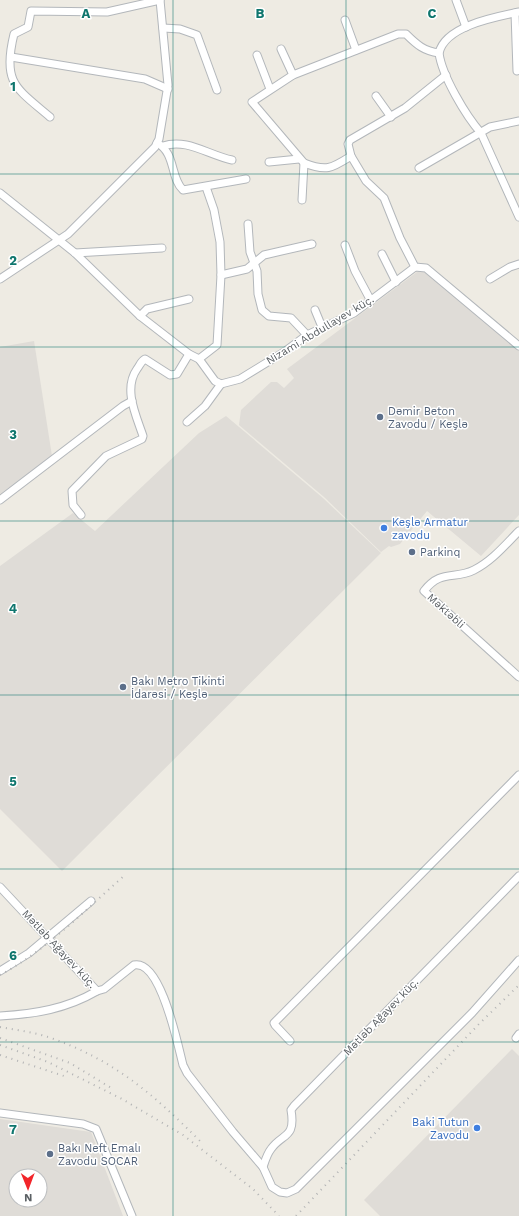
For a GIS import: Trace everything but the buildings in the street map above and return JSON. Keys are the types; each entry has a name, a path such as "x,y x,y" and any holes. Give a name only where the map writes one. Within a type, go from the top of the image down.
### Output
{"street":[{"path":"0,280 60,240 79,225 160,144 168,89 164,28 160,0 107,12 31,11 28,27 14,34 10,69 14,84 18,90 50,117"},
{"path":"456,0 466,27"},
{"path":"517,71 517,12 497,16 466,27 446,39 439,53 446,75 471,123 481,133 519,217"},
{"path":"345,20 356,50"},
{"path":"164,28 180,29 197,35 217,90"},
{"path":"302,200 301,161 294,150 252,102 293,76 356,50 403,34 426,51 439,53"},
{"path":"280,49 293,76"},
{"path":"258,55 270,90"},
{"path":"11,58 145,79 168,89"},
{"path":"446,75 416,100 391,117 350,140 348,144 351,156 366,181 384,198 400,238 415,267 426,268 518,346"},
{"path":"376,96 391,117"},
{"path":"419,168 490,128 519,121"},
{"path":"160,144 177,143 191,146 219,158 232,160"},
{"path":"160,144 168,152 181,190 206,187 246,179"},
{"path":"269,162 301,161 314,167 330,169 351,156"},
{"path":"199,359 218,345 221,275 218,227 206,187"},
{"path":"0,193 75,253 140,316 189,354 199,359 215,380 220,384 205,406 187,422"},
{"path":"248,224 250,252 257,271 258,294 262,310 269,316 291,318 296,320 307,336"},
{"path":"221,275 240,271 254,264 264,255 312,244"},
{"path":"345,245 355,271 371,300"},
{"path":"75,253 162,248"},
{"path":"382,254 396,282"},
{"path":"490,279 510,267 519,264"},
{"name":"Nizami Abdullayev küç.","path":"220,384 240,379 307,336 344,318 415,267"},
{"path":"140,316 148,309 189,299"},
{"path":"316,310 322,328"},
{"path":"82,515 73,505 72,491 99,461 106,456 142,439 143,436 132,402 130,386 132,376 142,361 149,360 170,375 177,374 189,354"},
{"path":"0,500 122,406 132,402"},
{"name":"Məktəbli","path":"519,531 495,556 480,566 461,574 440,577 433,580 424,590 519,677"},
{"path":"290,1041 274,1023 519,775"},
{"name":"Mətləb Ağayev küç.","path":"263,1167 270,1150 289,1134 292,1117 291,1110 294,1106 519,876"},
{"name":"Mətləb Ağayev küç.","path":"0,887 96,991 104,989 134,965 142,966 146,970 161,989 184,1068 233,1132 263,1167 270,1182 276,1190 287,1192 296,1189 472,1013 519,960"},
{"path":"0,971 29,954 91,901"},
{"path":"0,1016 51,1010 83,1000 96,991"},
{"path":"0,1113 83,1124 96,1129 132,1216"}],"shaded area":[{"name":"Dəmir Beton Zavodu / Keşlə","path":"421,269 519,350 519,515 481,556 427,511 400,544 391,547 389,546 381,552 324,497 239,425 241,410 271,382 277,382 284,388 294,378 287,369"},
{"path":"34,341 52,456 0,494 0,347"},
{"name":"Bakı Metro Tikinti İdarəsi / Keşlə","path":"226,416 323,498 381,553 62,871 0,809 0,566 73,513 95,531 199,433"},
{"name":"Baki Tutun Zavodu","path":"512,1049 519,1056 519,1216 380,1216 364,1200"},
{"name":"Bakı Neft Emalı Zavodu SOCAR","path":"0,1119 91,1132 123,1216 0,1216"}],"railway":[{"path":"0,975 34,954 50,942 125,875"},
{"path":"296,1216 479,1024 519,985"},
{"path":"0,1027 30,1032 48,1037 93,1056 132,1080 167,1109 202,1143"},
{"path":"0,1038 70,1063 113,1089"},
{"path":"0,1045 48,1062 122,1099 183,1135 253,1189 279,1216"},
{"path":"0,1055 67,1077"}],"place":[{"name":"Dəmir Beton Zavodu / Keşlə","path":"380,417"},
{"name":"Keşlə Armatur zavodu","path":"384,528"},
{"name":"Parkinq","path":"412,552"},
{"name":"Bakı Metro Tikinti İdarəsi / Keşlə","path":"123,687"},
{"name":"Baki Tutun Zavodu","path":"477,1128"},
{"name":"Bakı Neft Emalı Zavodu SOCAR","path":"50,1154"}]}
